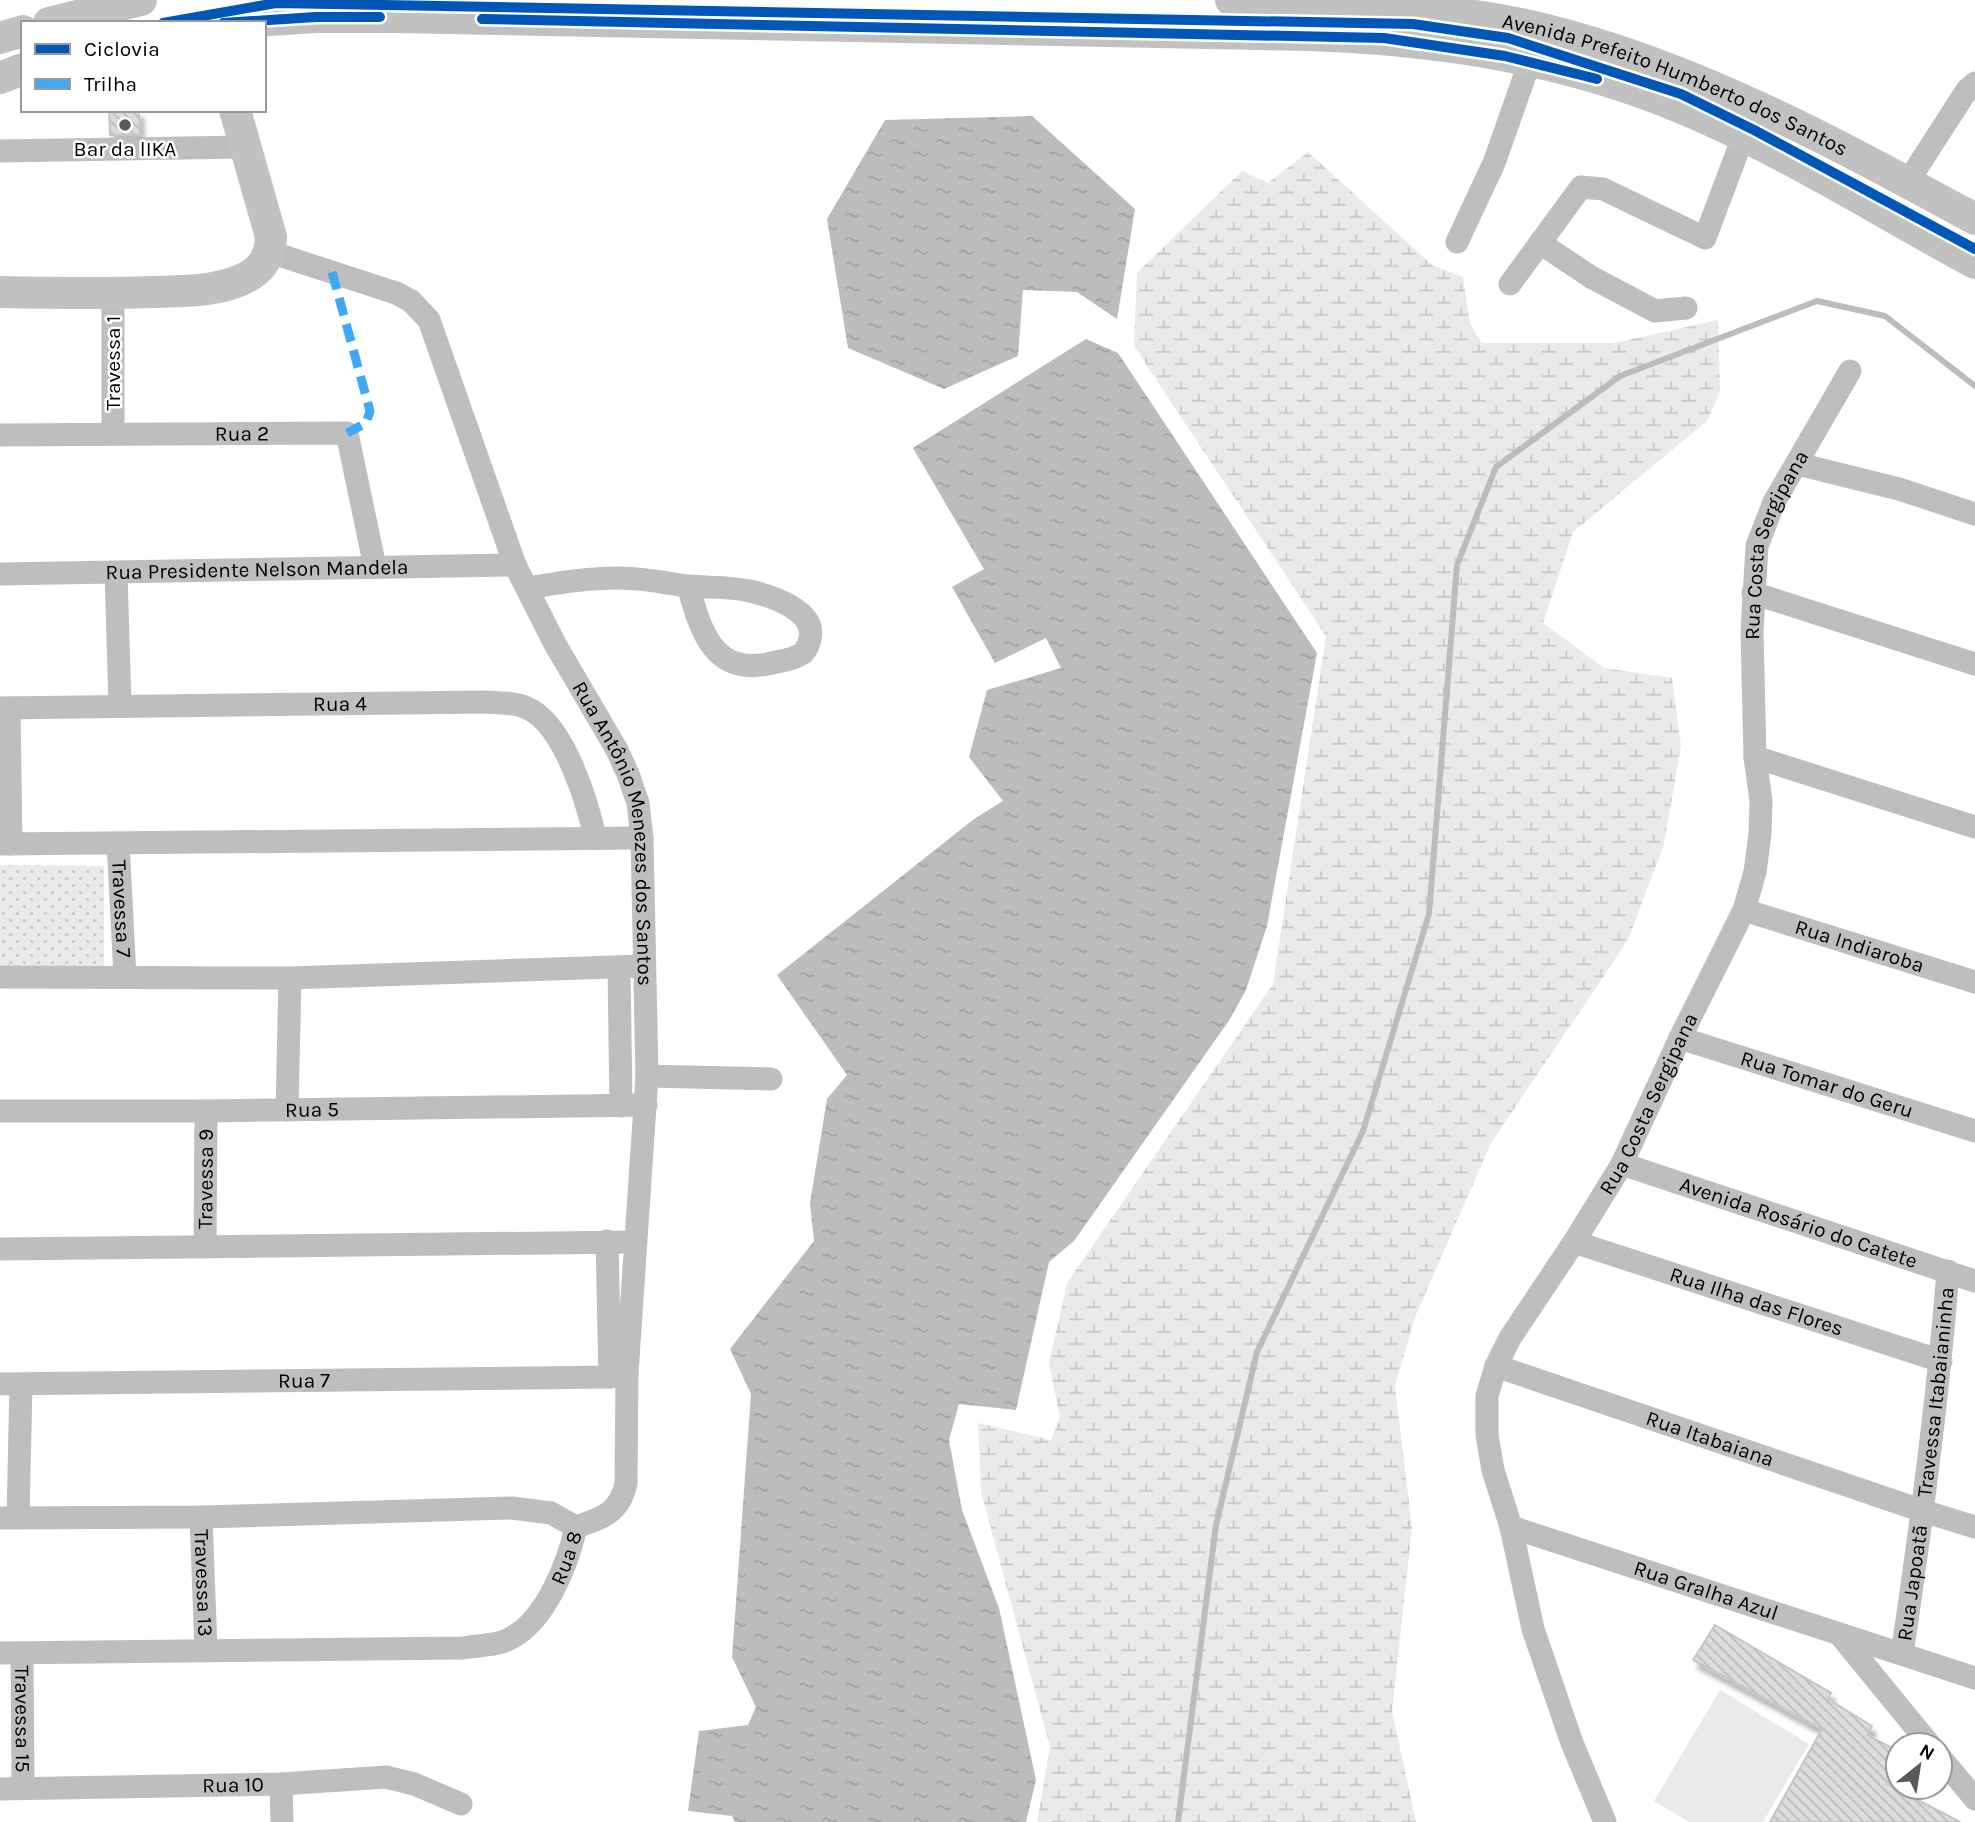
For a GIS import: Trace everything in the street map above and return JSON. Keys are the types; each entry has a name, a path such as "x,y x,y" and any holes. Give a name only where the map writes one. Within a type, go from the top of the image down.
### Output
{"street":[{"path":"56,21 141,0"},
{"name":"Avenida Prefeito Humberto dos Santos","path":"1231,0 1412,9 1479,17 1541,29 1616,50 1671,69 1756,106 1975,219"},
{"name":"Avenida Prefeito Humberto dos Santos","path":"252,21 316,17 619,11 1384,38 1434,44 1530,61 1623,86 1672,105 1743,137 1975,263"},
{"path":"0,38 21,32"},
{"path":"1457,242 1494,163 1530,61"},
{"path":"0,78 21,70"},
{"path":"1908,183 1960,100 1975,83"},
{"path":"0,292 171,291 225,285 260,268 270,252 271,237 235,112"},
{"path":"1510,284 1581,187 1603,189 1705,238 1743,137"},
{"path":"0,151 244,147"},
{"path":"1540,243 1591,277 1655,311 1686,308"},
{"name":"Rua Antônio Menezes dos Santos","path":"270,252 396,293 421,309 436,337 515,565 555,645 617,750 638,803 642,838 647,1076 634,1242 618,1375 626,1483 620,1503 612,1510 576,1527"},
{"name":"Travessa 1","path":"113,293 113,433"},
{"name":"Rua Costa Sergipana","path":"1605,1822 1549,1683 1533,1629 1511,1527 1493,1469 1488,1435 1488,1396 1496,1366 1527,1310 1574,1242 1622,1164 1680,1038 1744,910 1755,872 1760,834 1761,801 1755,757 1753,593 1757,547 1767,519 1850,371"},
{"name":"Rua 2","path":"0,435 347,433 375,566"},
{"path":"1797,464 1899,489 1975,514"},
{"name":"Rua Presidente Nelson Mandela","path":"0,574 515,565"},
{"path":"116,573 120,705"},
{"path":"528,588 583,579 620,578 747,591 778,600 805,618 812,633 808,645 799,655 758,666 727,660 711,646 704,635 688,586"},
{"path":"1753,593 1975,664"},
{"name":"Rua 4","path":"4,708 484,702 523,706 549,724 586,799 595,837"},
{"path":"4,708 5,844 642,838"},
{"path":"1755,757 1975,827"},
{"name":"Travessa 7","path":"118,843 125,975"},
{"name":"Rua Indiaroba","path":"1744,910 1975,982"},
{"path":"0,976 290,978 643,966"},
{"path":"619,967 621,1106"},
{"path":"287,1110 290,978"},
{"name":"Rua Tomar do Geru","path":"1680,1038 1975,1131"},
{"path":"647,1076 771,1079"},
{"name":"Rua 5","path":"0,1111 646,1105"},
{"name":"Travessa 9","path":"205,1247 206,1111"},
{"name":"Avenida Rosário do Catete","path":"1622,1164 1975,1280"},
{"path":"607,1241 618,1375"},
{"path":"0,1249 634,1242"},
{"name":"Rua Ilha das Flores","path":"1574,1242 1941,1361"},
{"name":"Travessa Itabaianinha","path":"1923,1511 1941,1361 1948,1271"},
{"name":"Rua Itabaiana","path":"1496,1366 1923,1511 1972,1524"},
{"name":"Rua 7","path":"11,1384 618,1375"},
{"path":"9,1517 11,1384"},
{"name":"Rua 8","path":"9,1517 201,1517 512,1508 551,1514 576,1527 568,1560 550,1596 526,1627 503,1642 463,1648 11,1653"},
{"name":"Rua Japoatã","path":"1902,1654 1923,1511"},
{"name":"Travessa 13","path":"201,1517 206,1650"},
{"name":"Rua Gralha Azul","path":"1511,1527 1975,1678"},
{"path":"1840,1635 1919,1731"},
{"name":"Travessa 15","path":"11,1653 23,1788"},
{"path":"1954,1774 1975,1799"},
{"name":"Rua 10","path":"0,1788 281,1784 386,1777 414,1784 461,1804"},
{"path":"281,1784 282,1822"}],"green space":[{"path":"1308,152 1432,265 1463,277 1470,324 1482,343 1615,343 1718,320 1720,392 1707,421 1573,532 1543,623 1604,668 1672,678 1681,746 1664,844 1628,940 1491,1143 1415,1317 1395,1386 1412,1528 1392,1711 1416,1822 1037,1822 1050,1747 981,1492 978,1423 1051,1440 1060,1417 1049,1363 1067,1283 1273,984 1326,636 1134,346 1137,273 1242,171 1268,183"},
{"path":"0,865 104,866 104,968 0,967"},
{"path":"1720,1690 1809,1744 1763,1822 1689,1822 1654,1801"}],"water":[{"path":"1032,116 1135,209 1117,319 1077,292 1023,290 1018,356 944,389 848,348 827,219 885,120"},
{"path":"1086,339 1118,353 1317,653 1267,926 1246,990 1230,1019 1074,1241 1049,1262 1016,1410 959,1404 949,1440 962,1510 999,1608 1036,1780 1026,1822 735,1822 732,1816 688,1811 699,1731 748,1725 756,1707 732,1657 751,1394 730,1349 814,1241 810,1203 827,1099 847,1075 777,975 974,819 1003,801 969,757 987,690 1061,668 1046,638 995,663 952,587 984,569 913,448"}],"building":[{"name":"Bar da lIKA","path":"109,112 139,112 140,135 110,135"},
{"path":"1715,1625 1831,1693 1828,1699 1872,1726 1867,1735 1884,1744 1884,1801 1920,1801 1960,1822 1770,1822 1822,1729 1693,1660"}],"waterway":[{"path":"1178,1822 1216,1525 1257,1352 1363,1131 1429,914 1457,565 1496,467 1620,376 1817,301 1885,316 1975,386"}],"marked path":[{"path":"332,272 370,411 366,423 347,433"}],"cycle path":[{"path":"174,21 276,3 1413,24 1508,38 1681,94 1754,130 1975,249"},
{"path":"254,21 380,17"},
{"path":"482,19 1384,38 1505,56 1597,79"}],"place":[{"name":"Bar da lIKA","path":"125,125"}]}
